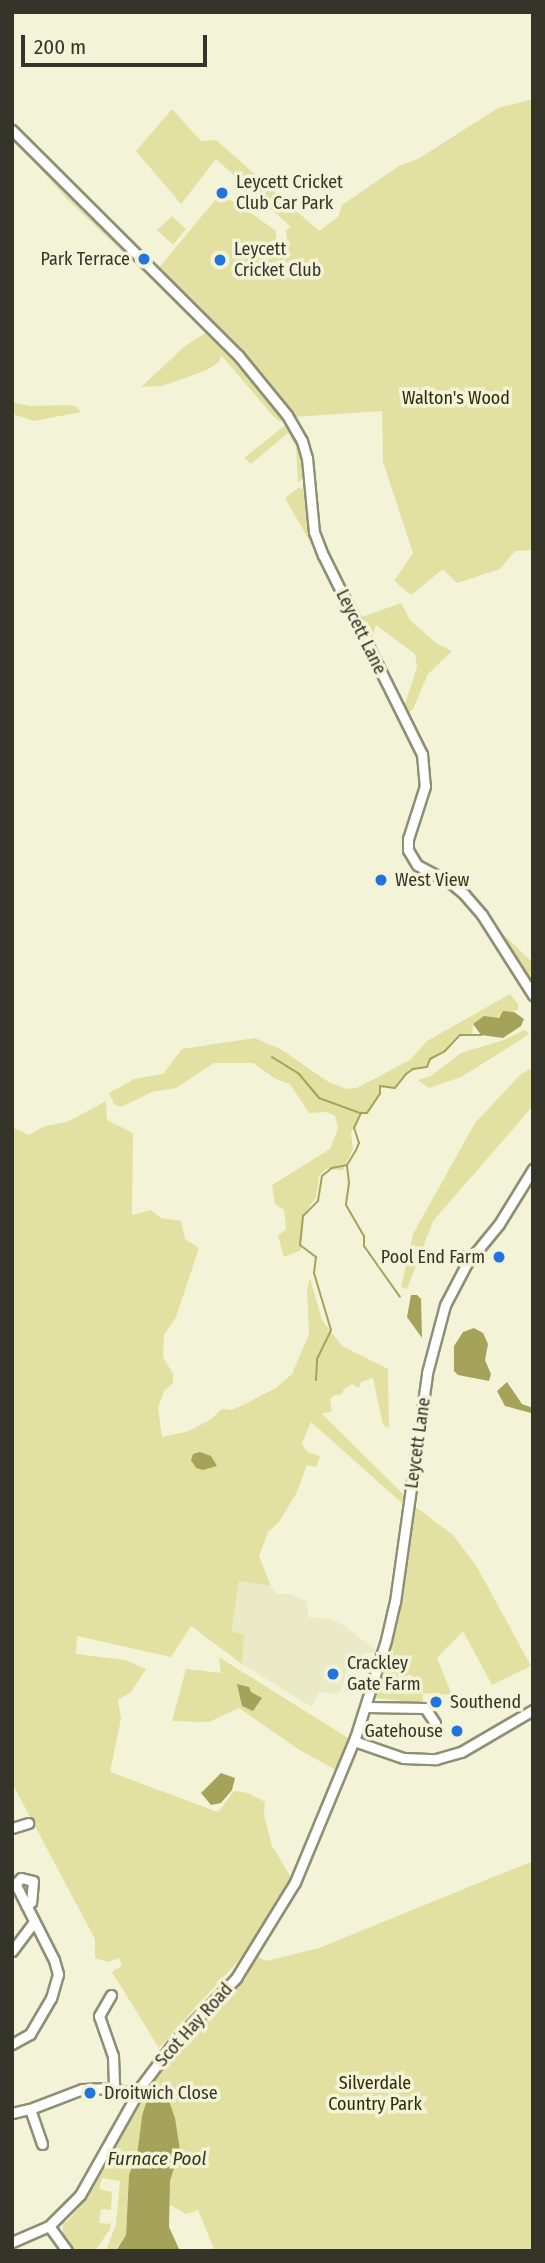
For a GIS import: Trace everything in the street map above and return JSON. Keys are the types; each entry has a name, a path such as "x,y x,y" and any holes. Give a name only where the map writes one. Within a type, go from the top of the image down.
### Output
{"street":[{"name":"Leycett Lane","path":"12,130 266,387 302,441 307,458 314,532 422,754 425,786 408,839 408,850 417,865 451,883 464,894 482,915 533,995"},
{"name":"Leycett Lane","path":"354,1739 367,1707 395,1602 428,1373 445,1304 467,1263 499,1224 533,1170"},
{"path":"367,1707 425,1708 435,1723"},
{"path":"354,1739 403,1759 436,1759 461,1752 533,1710"},
{"name":"Scot Hay Road","path":"12,2242 49,2226 80,2195 135,2096 175,2041 236,1978 295,1882 354,1739"},
{"path":"12,1828 28,1824"},
{"path":"12,2044 30,2034 56,1987 58,1974 54,1960 14,1887 21,1878 31,1878 34,1884 31,1902 26,1906"},
{"path":"12,1951 34,1922"},
{"path":"111,1995 99,2016 113,2056 114,2088"},
{"path":"12,2113 82,2089 114,2088 135,2096"},
{"path":"30,2109 42,2144"},
{"path":"49,2226 67,2251"}],"shaded area":[{"path":"239,1581 271,1586 276,1594 289,1594 307,1601 308,1617 329,1619 343,1625 379,1652 364,1654 351,1671 346,1671 342,1690 335,1694 319,1692 312,1707 242,1664 244,1634 233,1632 232,1627"}],"green space":[{"name":"Walton's Wood","path":"533,99 533,550 515,551 500,569 457,583 443,569 411,595 394,581 413,553 383,462 382,411 293,417 305,440 320,530 309,536 310,542 285,498 298,488 304,489 303,478 298,483 296,447 288,433 251,464 244,458 288,423 284,418 280,422 274,417 221,355 219,362 207,370 162,386 141,387 185,346 207,332 68,200 12,137 12,124 26,134 88,203 157,270 215,200 228,199 238,204 276,231 277,253 281,257 288,256 286,230 291,227 216,159 181,204 136,151 172,109 201,141 216,140 319,231 338,217 342,205 399,166 418,159 498,108"},
{"path":"172,216 186,229 173,245 157,230"},
{"path":"12,402 30,406 76,406 81,412 34,421 12,414"},
{"path":"401,603 410,620 436,643 452,651 428,674 413,709 407,714 404,707 417,667 415,654 376,625 373,635 378,643 372,645 359,618"},
{"path":"504,935 533,963 533,985 501,937"},
{"path":"510,994 518,1004 518,1010 501,1014 496,1019 484,1017 473,1024 472,1036 460,1035 445,1051 430,1059 427,1067 412,1069 395,1088 380,1086 380,1094 367,1113 361,1113 351,1133 353,1149 343,1170 326,1169 319,1176 316,1197 303,1216 301,1250 284,1257 278,1236 286,1229 284,1210 275,1204 272,1185 330,1149 338,1128 335,1116 327,1112 309,1113 290,1084 276,1079 253,1063 214,1063 176,1088 152,1092 121,1107 114,1104 109,1093 134,1079 163,1074 182,1049 255,1038 282,1050 330,1083 348,1089 357,1088 410,1060 427,1041"},
{"path":"524,1030 529,1033 522,1039 461,1077 429,1088 418,1080 431,1076 461,1053 504,1040"},
{"path":"533,1067 533,1106 433,1221 407,1289 401,1287 413,1234 475,1123 520,1075"},
{"path":"106,1101 107,1120 133,1133 132,1215 151,1210 161,1218 181,1221 185,1239 199,1248 176,1317 164,1335 163,1357 173,1374 173,1383 164,1391 158,1408 162,1437 189,1431 210,1420 222,1409 232,1410 243,1405 276,1388 292,1374 309,1334 307,1289 310,1278 322,1320 342,1346 388,1369 389,1428 383,1425 373,1378 361,1382 359,1388 352,1384 344,1389 342,1394 335,1395 330,1399 332,1411 322,1414 406,1497 404,1505 311,1422 302,1443 307,1452 320,1456 316,1467 307,1465 296,1494 279,1522 268,1532 259,1556 271,1586 239,1581 232,1627 233,1632 244,1634 242,1664 191,1626 171,1657 77,1636 76,1654 125,1660 146,1669 131,1692 118,1700 121,1719 110,1772 218,1812 234,1791 248,1793 265,1802 264,1815 272,1846 292,1879 240,1959 159,2048 112,1972 122,1966 119,1958 108,1962 95,1958 95,1939 12,1783 12,1127 29,1135 45,1126 67,1122"},
{"path":"414,1506 453,1535 477,1567 531,1666 492,1685 463,1631 437,1658 452,1695 423,1693 423,1703 375,1698 395,1626"},
{"path":"219,1657 348,1738 336,1770 301,1751 239,1708 209,1722 172,1721 186,1669 221,1673"},
{"name":"Silverdale Country Park","path":"533,1861 533,2251 215,2251 198,2210 186,2214 168,2204 170,2181 180,2150 168,2098 142,2116 138,2148 129,2175 126,2235 115,2251 106,2251 116,2224 120,2181 102,2178 99,2189 112,2192 111,2210 101,2209 99,2223 111,2224 110,2229 95,2251 73,2251 63,2234 63,2222 67,2222 87,2198 119,2132 164,2063 246,1978 255,1955 266,1961 319,1948"}],"water":[{"path":"503,1011 514,1012 524,1019 521,1026 503,1038 481,1035 473,1024 484,1016 499,1018"},
{"path":"411,1295 417,1295 421,1299 422,1338 407,1317"},
{"path":"474,1328 483,1333 488,1344 485,1360 491,1374 489,1381 458,1375 454,1371 454,1346 463,1332"},
{"path":"507,1382 522,1404 533,1408 531,1413 505,1406 497,1391"},
{"path":"200,1452 211,1456 217,1466 203,1470 196,1468 191,1460 193,1454"},
{"path":"237,1684 249,1687 251,1692 262,1698 253,1711 242,1706"},
{"path":"221,1773 235,1778 232,1790 221,1803 211,1805 201,1793"},
{"name":"Furnace Pool","path":"154,2094 168,2098 175,2118 180,2150 170,2181 169,2227 180,2251 116,2251 126,2235 129,2175 138,2148 142,2116 148,2097"}],"waterway":[{"path":"316,1380 317,1359 331,1330 314,1273 316,1257 300,1245 303,1216 318,1201 322,1176 332,1168 347,1165 359,1143 354,1128 361,1113 367,1113 380,1094 380,1086 395,1088 413,1069 427,1067 430,1059 445,1051 460,1035 481,1035"},
{"path":"272,1057 299,1074 319,1098 360,1113"},
{"path":"347,1166 349,1183 346,1205 364,1236 364,1246 400,1297"}],"place":[{"name":"Leycett Cricket Club Car Park","path":"222,193"},
{"name":"Park Terrace","path":"144,259"},
{"name":"Leycett Cricket Club","path":"220,260"},
{"name":"West View","path":"381,880"},
{"name":"Pool End Farm","path":"499,1257"},
{"name":"Crackley Gate Farm","path":"333,1674"},
{"name":"Southend","path":"436,1702"},
{"name":"Gatehouse","path":"457,1731"},
{"name":"Droitwich Close","path":"90,2093"}]}
